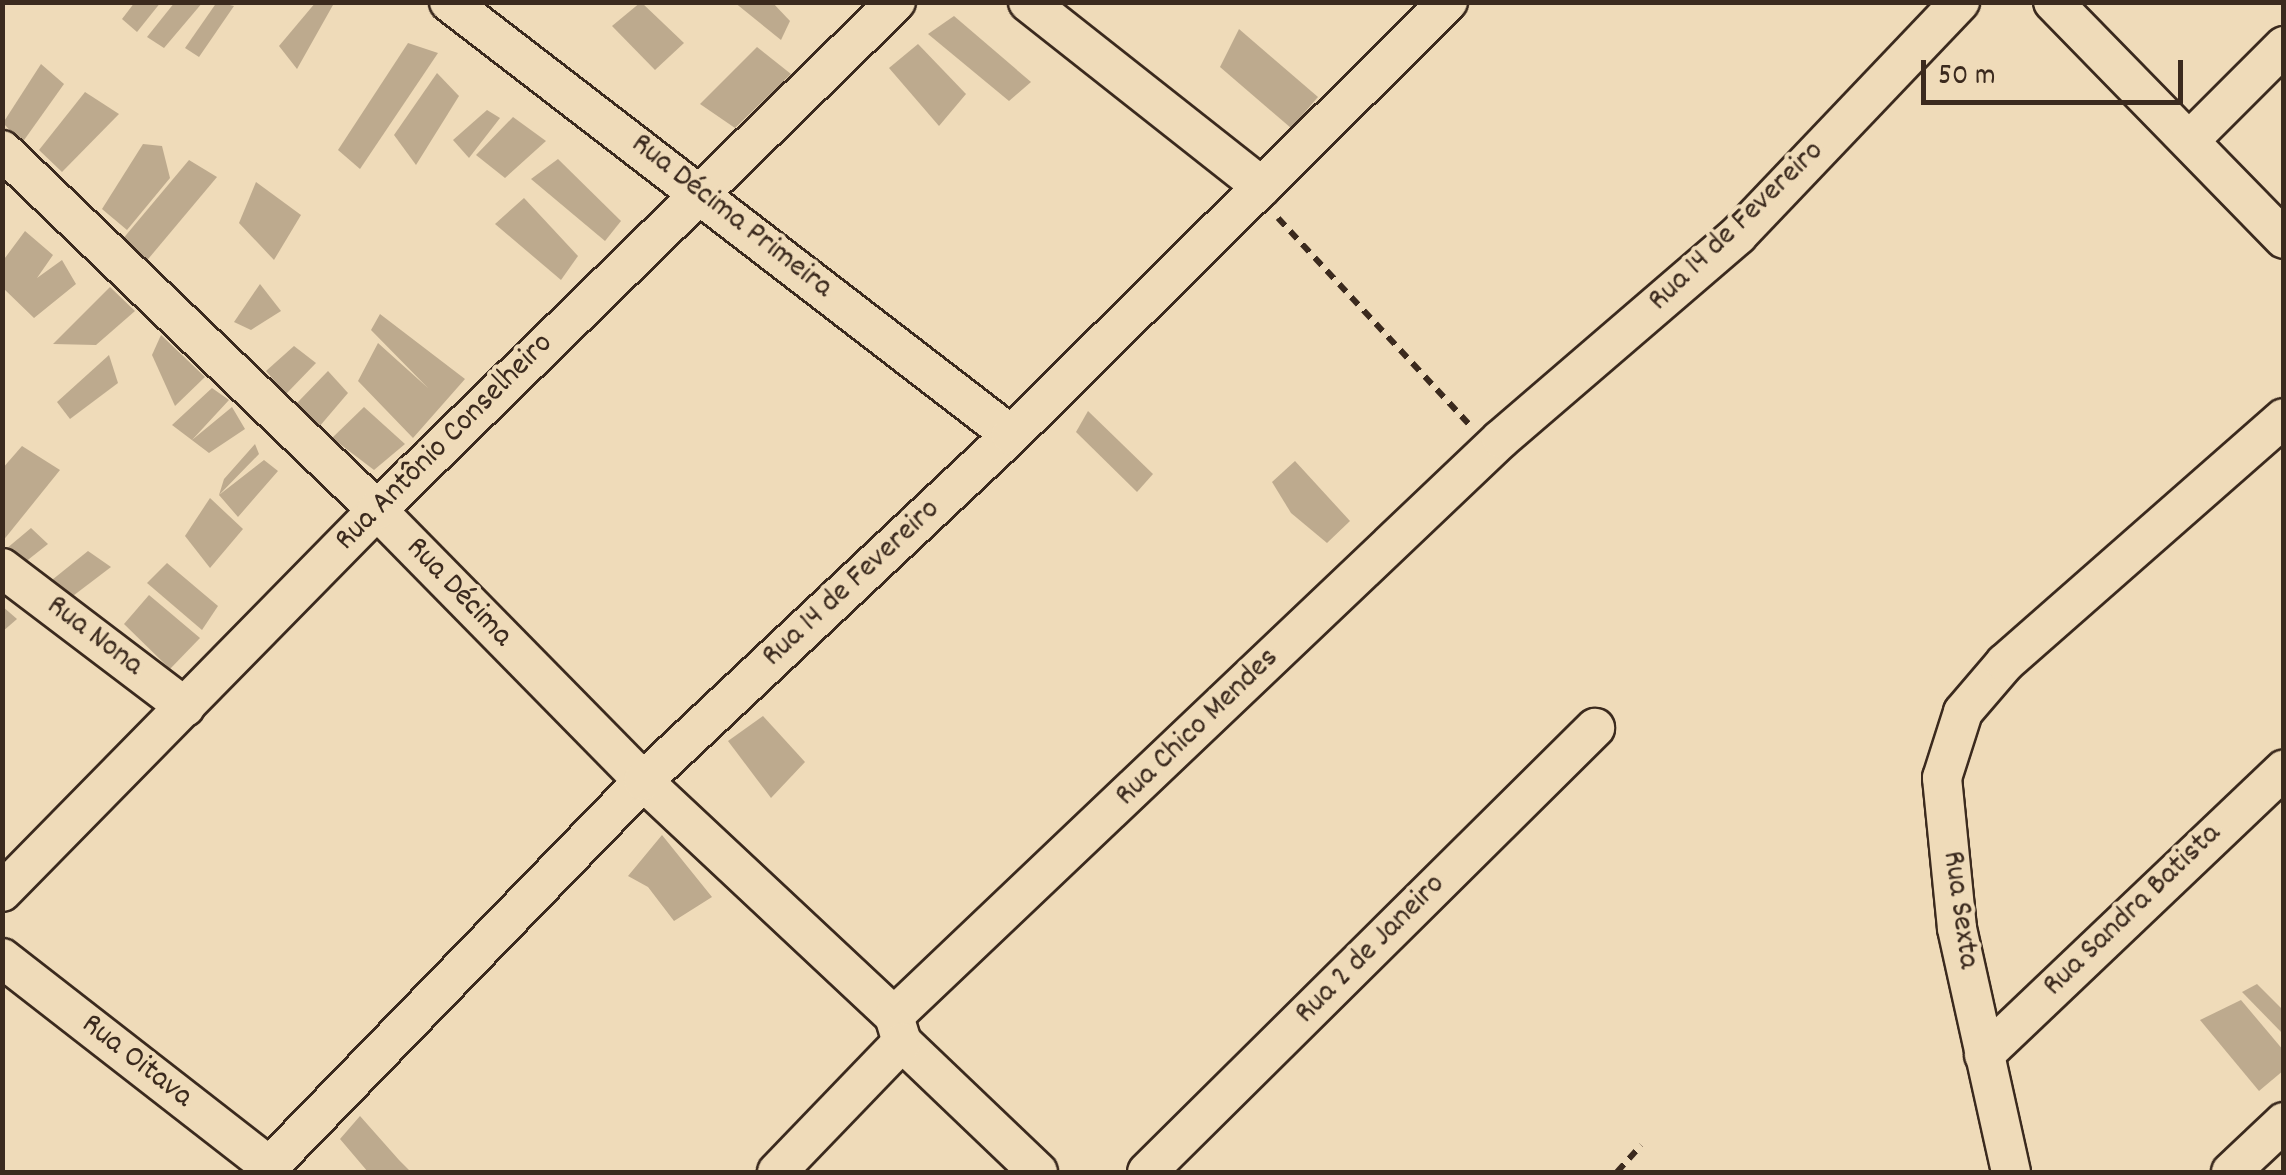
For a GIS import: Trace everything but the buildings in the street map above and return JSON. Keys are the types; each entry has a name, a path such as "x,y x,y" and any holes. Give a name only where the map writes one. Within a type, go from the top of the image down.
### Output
{"street":[{"name":"Rua Décima Primeira","path":"449,2 699,190 1011,435"},
{"name":"Rua Antônio Conselheiro","path":"2,892 377,510 699,190 896,2"},
{"path":"1028,2 1258,190"},
{"name":"Rua 14 de Fevereiro","path":"267,1170 643,782 1011,435 1448,2"},
{"name":"Rua 14 de Fevereiro","path":"1496,443 1738,235 1960,2"},
{"path":"2053,2 2284,239"},
{"path":"2190,140 2284,46"},
{"name":"Rua Décima","path":"2,150 377,510 643,782 898,1029"},
{"name":"Rua Sexta","path":"2011,1172 1958,928 1942,778 1963,712 2005,663 2284,418"},
{"name":"Rua Chico Mendes","path":"776,1172 898,1029 1496,443"},
{"name":"Rua Nona","path":"2,568 185,707"},
{"name":"Rua 2 de Janeiro","path":"1147,1172 1595,728"},
{"name":"Rua Sandra Batista","path":"1984,1055 2284,769"},
{"name":"Rua Oitava","path":"2,958 267,1170"},
{"path":"898,1029 1038,1172"},
{"path":"2231,1172 2284,1122"}],"path":[{"path":"1258,190 1496,443"},
{"path":"1616,1172 1641,1145"}]}
